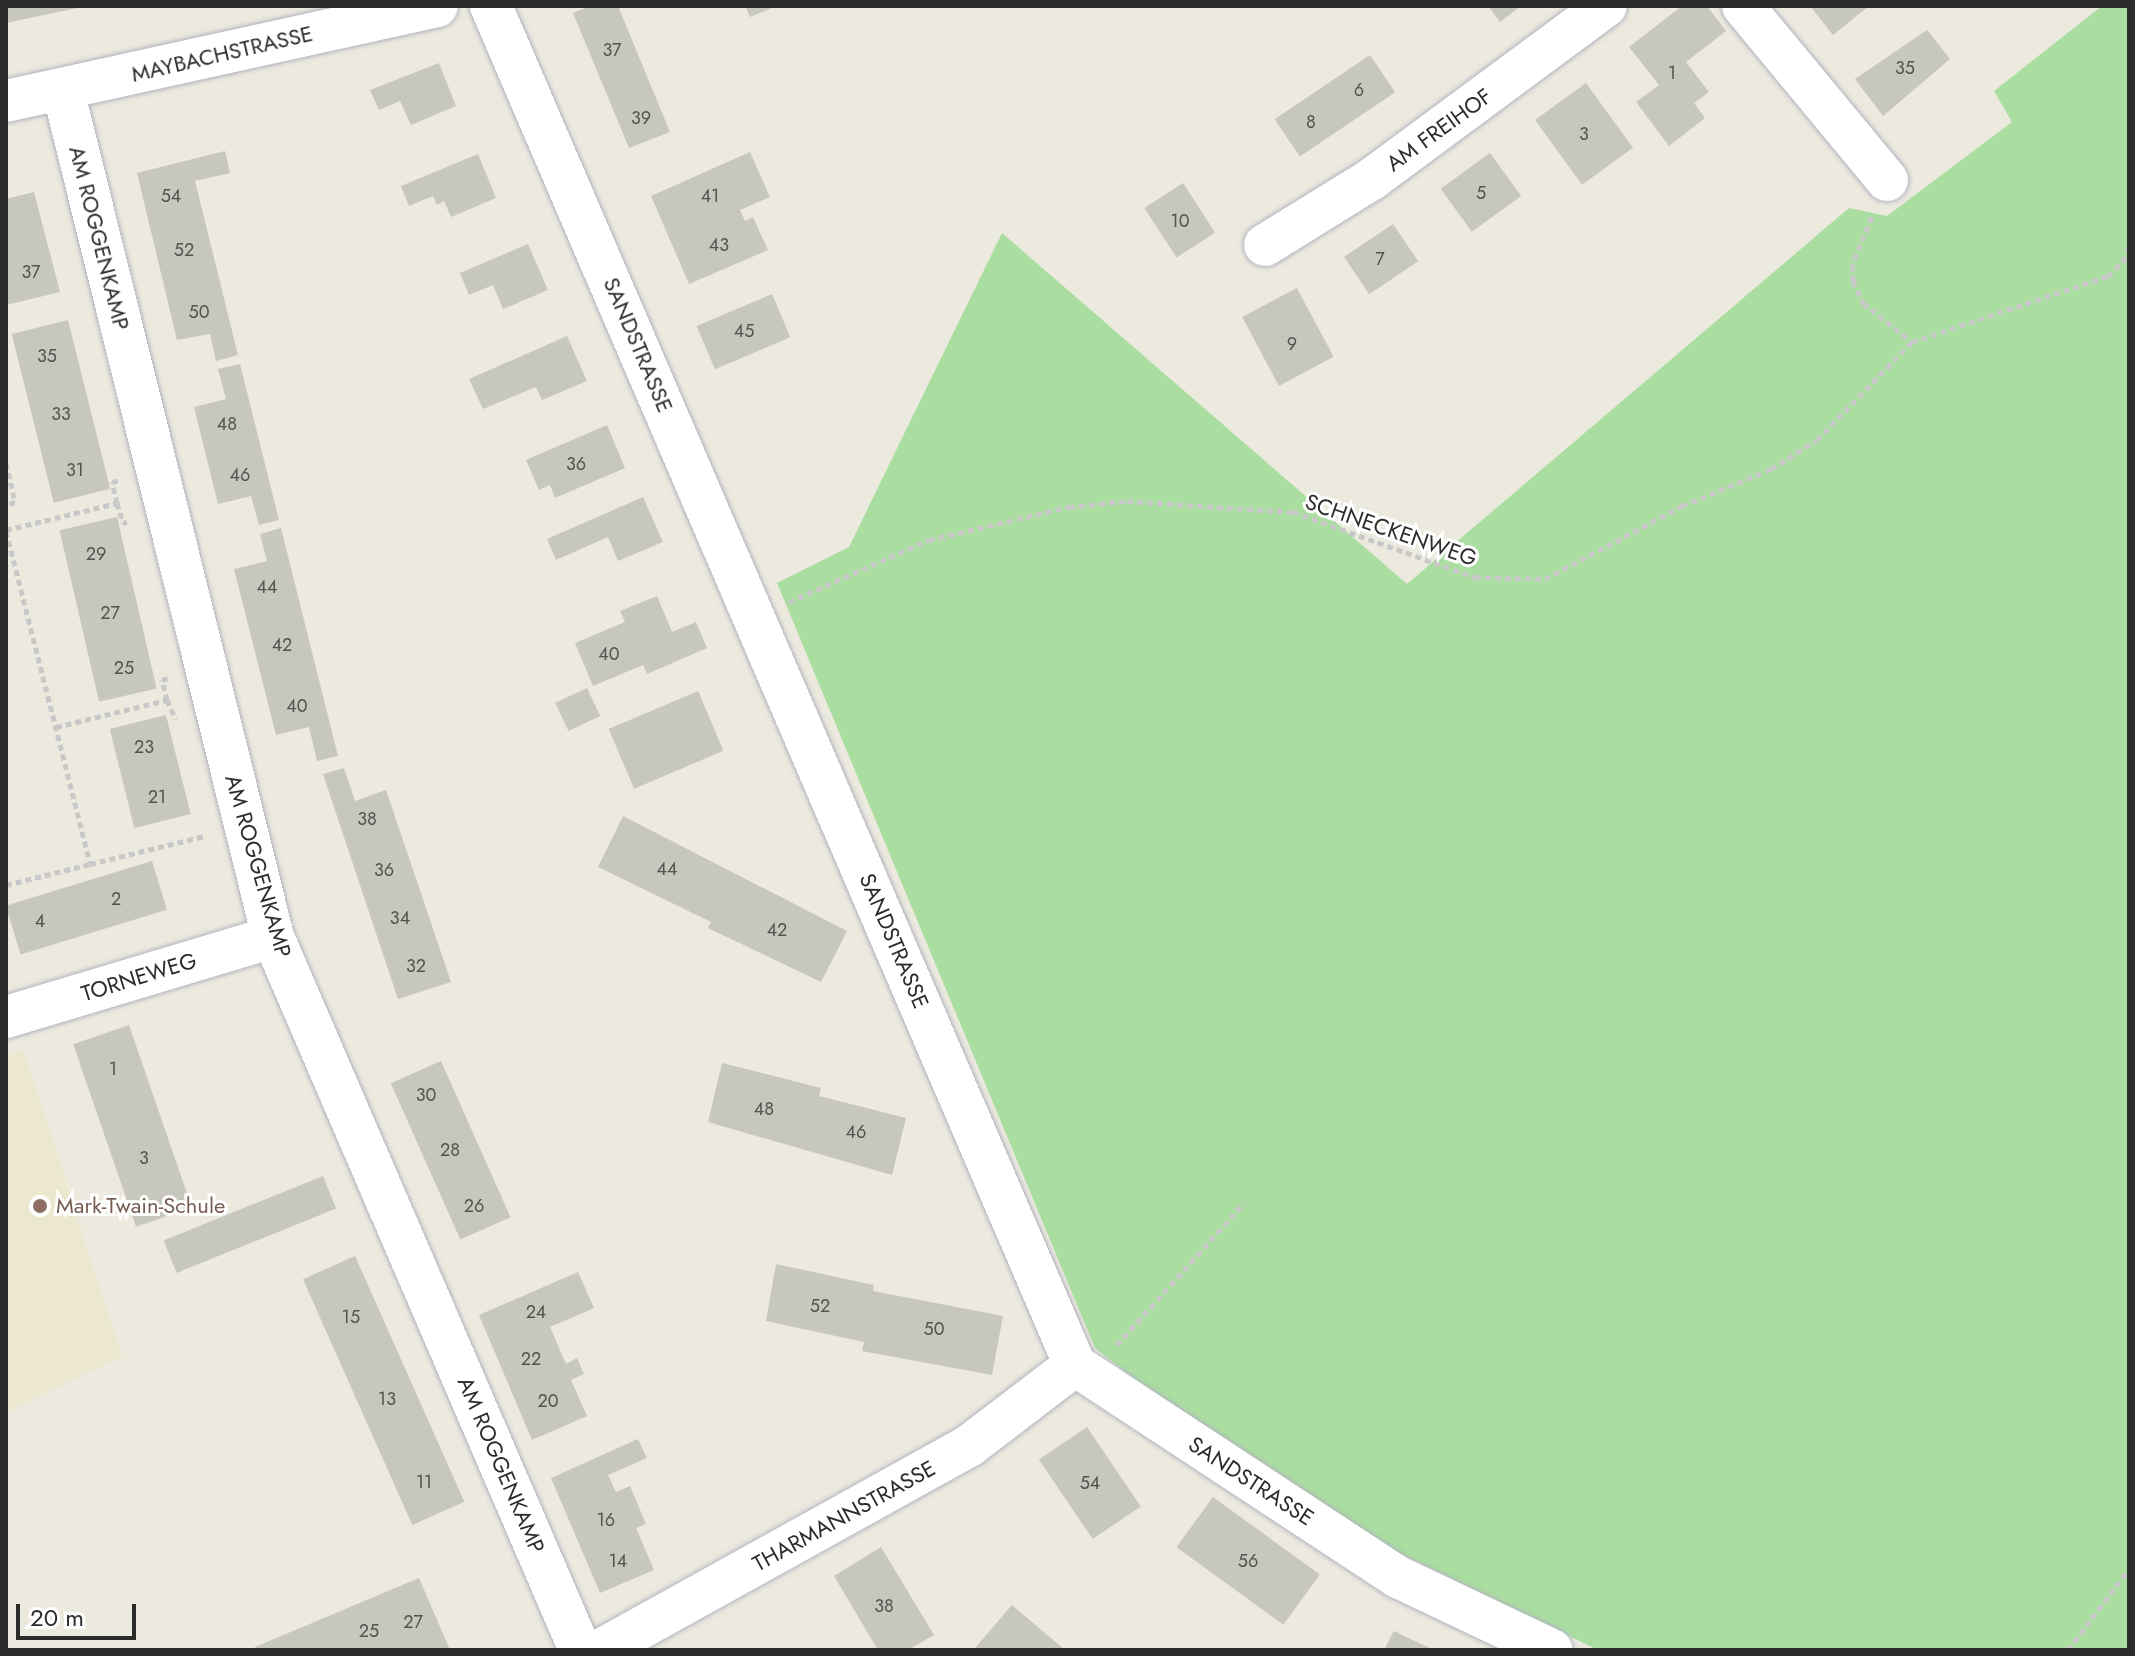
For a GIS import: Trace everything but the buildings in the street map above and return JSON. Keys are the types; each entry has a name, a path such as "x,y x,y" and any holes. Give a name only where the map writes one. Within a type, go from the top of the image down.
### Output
{"street":[{"name":"MAYBACHSTRASSE","path":"6,101 437,6"},
{"name":"SANDSTRASSE","path":"491,6 1082,1370 1398,1577 1552,1650"},
{"name":"AM FREIHOF","path":"1265,245 1372,179 1606,6"},
{"path":"1743,6 1887,180"},
{"name":"AM ROGGENKAMP","path":"63,90 273,937 580,1650"},
{"name":"TORNEWEG","path":"6,1017 273,937"},
{"name":"THARMANNSTRASSE","path":"601,1650 969,1446 1082,1370"}],"path":[{"path":"1887,180 1852,265 1853,281 1863,303 1912,342"},
{"name":"SCHNECKENWEG","path":"756,619 929,540 1069,507 1127,501 1293,512 1475,577 1545,579 1682,506 1771,469 1817,440 1912,342 2108,276 2123,262 2129,247"},
{"path":"6,463 15,502 6,505"},
{"path":"90,864 6,530 117,503 123,523 167,513"},
{"path":"56,727 167,700 173,720 215,709"},
{"path":"6,885 245,827"},
{"path":"1082,1370 1244,1203"},
{"path":"2068,1650 2129,1569"}],"shaded area":[{"name":"Mark-Twain-Schule","path":"24,1051 122,1356 6,1413 6,1056"}],"green space":[{"path":"2102,6 2129,6 2129,1650 1598,1650 1391,1549 1154,1394 1095,1348 777,583 849,547 1002,233 1407,584 1849,208 1887,216 2012,122 1994,91"}],"place":[{"name":"Mark-Twain-Schule","path":"40,1206"}]}
